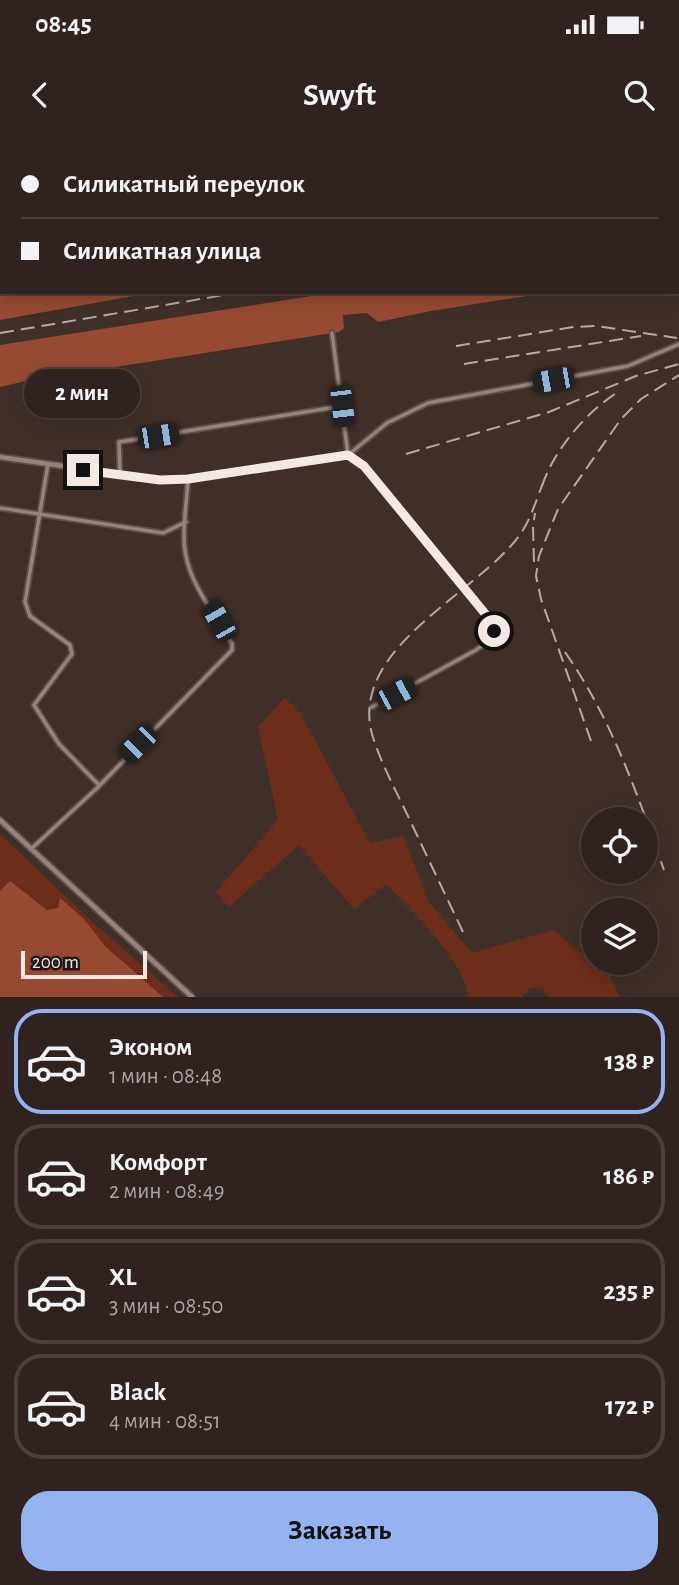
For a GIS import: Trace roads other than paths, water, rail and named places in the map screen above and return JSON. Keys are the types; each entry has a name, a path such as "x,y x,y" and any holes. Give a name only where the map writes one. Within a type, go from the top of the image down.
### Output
{"street":[{"path":"332,333 348,455 364,466 492,622 494,631 490,640 444,669 372,707"},
{"path":"0,457 160,480 188,479 348,455 387,423 428,403 628,366 679,344"},
{"path":"120,476 119,442 342,406"},
{"path":"48,464 25,601 30,616 70,645 72,654 34,705 59,744 99,785"},
{"path":"31,849 99,785 232,648 190,570 184,543 188,479"},
{"path":"0,508 163,533 186,522"},
{"path":"0,820 192,997"}],"railway":[{"path":"0,333 230,294"},
{"path":"456,346 573,327 596,326 677,338"},
{"path":"464,364 641,336"},
{"path":"406,454 549,412 636,376 679,364"},
{"path":"591,741 541,599 536,576 539,556 558,509 621,419 641,399 679,375"},
{"path":"542,486 554,459 572,433 594,410 618,392"},
{"path":"463,932 379,754 372,734 370,703 379,675 397,649 420,625 499,558 519,536 545,478"},
{"path":"534,562 535,513"},
{"path":"565,652 610,731 664,870"}]}
